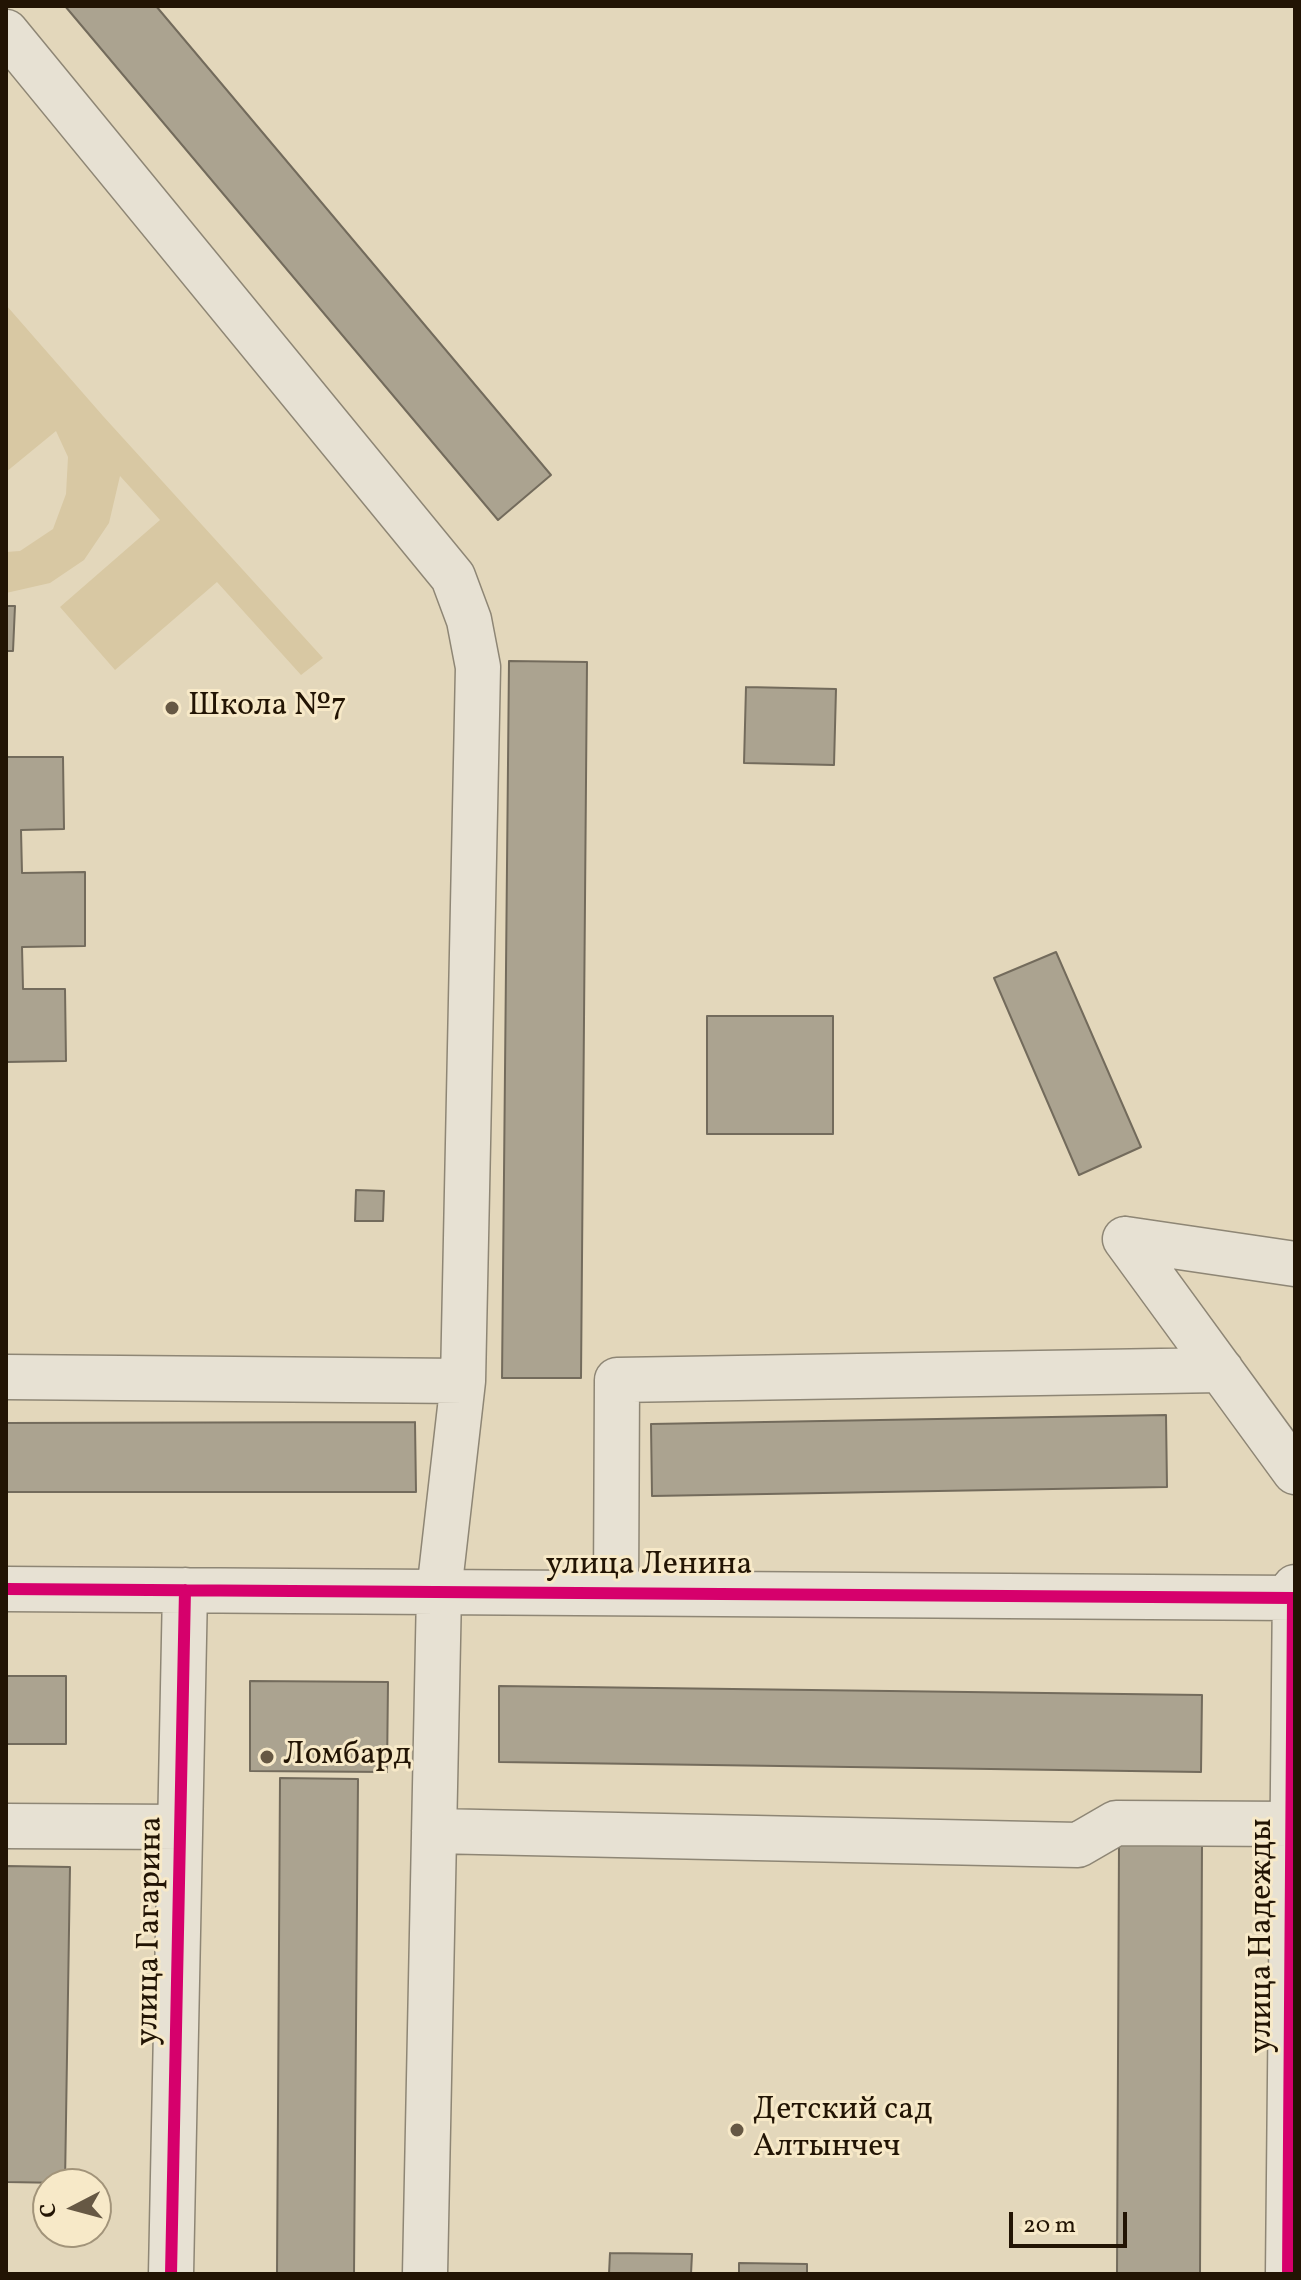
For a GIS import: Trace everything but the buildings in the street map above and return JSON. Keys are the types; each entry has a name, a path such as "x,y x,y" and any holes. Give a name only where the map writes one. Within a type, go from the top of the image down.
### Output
{"street":[{"path":"6,32 453,577 469,620 478,667 463,1381 439,1592 425,2274"},
{"path":"1295,1264 1125,1239 1295,1472"},
{"path":"616,1593 617,1380 1221,1370"},
{"path":"6,1377 463,1381"},
{"name":"улица Ленина","path":"6,1589 616,1593 1294,1592"},
{"name":"улица Гагарина","path":"171,2274 185,1590"},
{"name":"улица Надежды","path":"1288,2274 1294,1592"},
{"path":"434,1831 1078,1845 1116,1823 1290,1824"},
{"path":"6,1826 180,1827"}],"shaded area":[{"path":"6,305 323,658 301,675 217,582 115,670 60,607 160,520 120,476 109,523 84,560 50,583 6,593 6,552 20,551 53,529 66,494 68,457 56,431 6,472"}],"cycle path":[{"path":"6,1589 1293,1598 1288,2274"},
{"path":"171,2274 185,1590"}],"place":[{"name":"Школа №7","path":"172,708"},
{"name":"Ломбард","path":"267,1757"},
{"name":"Детский сад Алтынчеч","path":"737,2130"}]}
